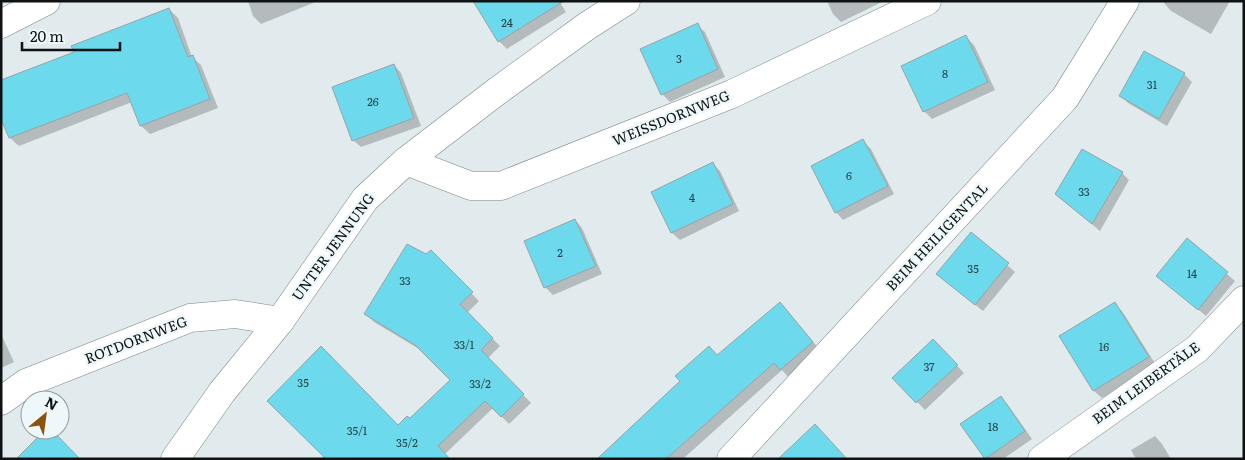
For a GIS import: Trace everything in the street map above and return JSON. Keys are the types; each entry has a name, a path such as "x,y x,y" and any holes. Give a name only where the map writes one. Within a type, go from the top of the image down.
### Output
{"street":[{"path":"1,24 46,1"},
{"name":"UNTER JENNUNG","path":"175,459 222,392 280,321 365,199 406,161 496,92 587,26 626,1"},
{"name":"WEISSDORNWEG","path":"406,161 471,186 501,186 732,94 927,1"},
{"name":"BEIM HEILIGENTAL","path":"731,459 1065,98 1125,1"},
{"name":"BEIM LEIBERTÄLE","path":"1042,459 1197,349 1244,300"},
{"name":"ROTDORNWEG","path":"1,400 26,383 190,318 235,314 280,321"}],"building":[{"path":"473,1 564,1 498,42"},
{"path":"169,8 188,57 193,55 210,99 140,126 127,93 9,138 1,119 1,80 74,52 71,46"},
{"path":"698,23 718,69 661,95 640,49"},
{"path":"966,35 988,82 923,112 901,66"},
{"path":"1144,51 1185,73 1159,119 1119,96"},
{"path":"394,64 414,118 352,141 332,87"},
{"path":"863,139 888,186 835,213 811,166"},
{"path":"1082,149 1123,172 1092,224 1055,194"},
{"path":"713,162 733,204 671,233 651,192"},
{"path":"575,219 596,266 544,288 524,241"},
{"path":"971,232 1009,263 975,305 936,274"},
{"path":"1187,238 1228,272 1198,310 1156,276"},
{"path":"407,244 426,254 431,250 473,292 460,304 493,338 481,350 524,394 501,417 485,401 438,446 450,459 326,459 267,401 321,346 398,425 407,416 410,418 450,380 415,345 364,314"},
{"path":"780,302 813,342 780,370 774,363 666,459 597,459 680,381 675,376 709,346 717,355"},
{"path":"1115,302 1149,357 1093,391 1059,336"},
{"path":"933,339 958,365 916,403 892,378"},
{"path":"1001,396 1025,431 985,459 960,424"},
{"path":"815,424 847,459 778,459"},
{"path":"35,440 62,440 80,459 16,459"}]}
